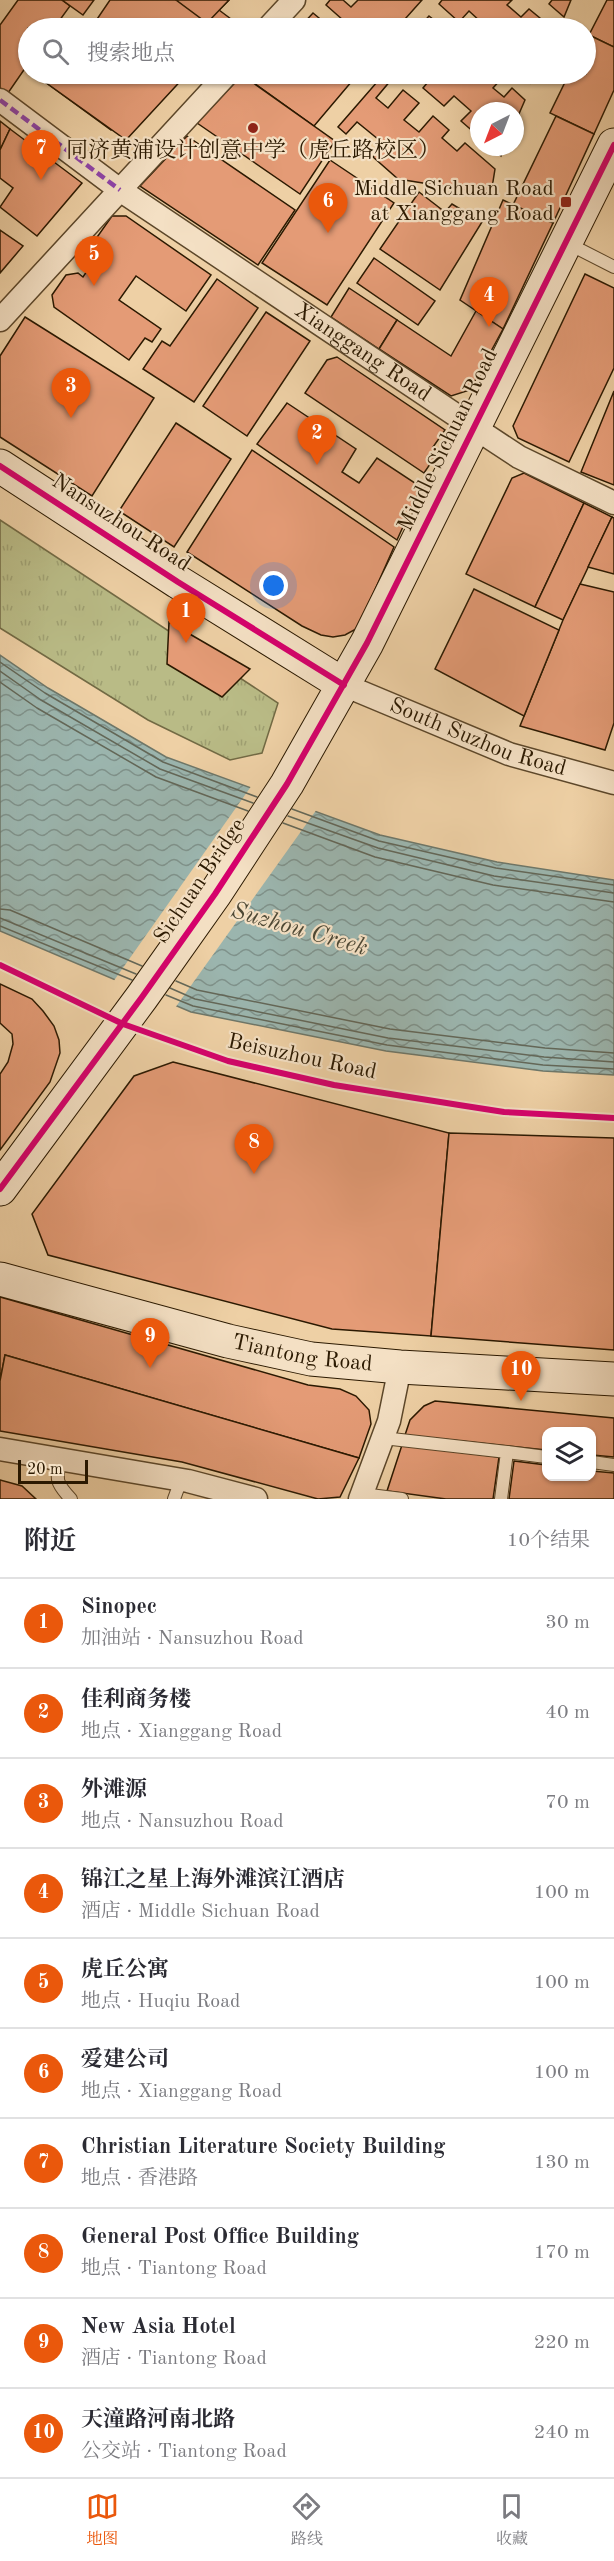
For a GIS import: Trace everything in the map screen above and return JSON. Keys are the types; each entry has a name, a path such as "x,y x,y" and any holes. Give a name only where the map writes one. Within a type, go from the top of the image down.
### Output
{"main road":[{"name":"Middle Sichuan Road","path":"287,784 344,685 475,428 614,145"},
{"name":"Nansuzhou Road","path":"0,466 178,582 344,685"},
{"name":"Sichuan Bridge","path":"0,1189 215,894 287,784"},
{"name":"Tiantong Road","path":"0,1279 265,1350 312,1359 400,1367 614,1379"}],"street":[{"path":"277,18 294,0"},
{"path":"0,320 218,84"},
{"name":"Xianggang Road","path":"0,100 120,190 519,457 614,503"},
{"name":"South Suzhou Road","path":"344,685 509,754 614,783"},
{"path":"361,1496 389,1421 400,1367"},
{"path":"0,1449 60,1460 177,1489 256,1499"}],"lane":[{"path":"565,243 614,267"},
{"path":"383,1438 542,1456"},
{"path":"501,1499 507,1452"},
{"path":"60,1460 58,1486 72,1499"},
{"path":"596,1463 614,1465"},
{"path":"361,1496 402,1499"}],"green space":[{"path":"0,520 278,703 262,753 230,760 148,720 0,628"}],"water":[{"name":"Suzhou Creek","path":"0,655 48,688 166,757 380,835 497,862 614,880 614,1075 543,1071 386,1051 191,1012 0,931"}],"pier":[{"path":"252,785 317,809 175,1008 113,982"}],"building":[{"path":"18,0 62,0 70,6 61,18 18,18 18,78 8,93 0,88 0,25"},
{"path":"62,0 94,0 83,15"},
{"path":"110,0 229,0 219,10 230,18 98,18"},
{"path":"176,0 229,0 212,18 200,18"},
{"path":"330,0 343,0 351,7 358,0 422,0 406,18 341,18 326,5"},
{"path":"442,0 512,0 507,5 521,17 529,9 540,18 477,18 469,11 463,18 455,18 439,4"},
{"path":"552,0 571,0 564,17 549,4"},
{"path":"607,0 614,0 614,47 596,38 596,21"},
{"path":"313,13 319,18 308,18"},
{"path":"596,38 614,47 614,90 594,134 550,113 564,84 596,84"},
{"path":"48,84 135,84 146,92 111,130"},
{"path":"48,84 178,84 126,140"},
{"path":"234,84 255,84 335,141 300,194 197,123"},
{"path":"255,84 350,84 314,126"},
{"path":"375,84 388,84 376,98 388,108 403,90 419,103 404,120 419,132 433,116 449,130 442,138 457,151 465,143 470,147 470,156 480,156 495,169 491,194 398,179 373,157 384,144 357,122 346,134 338,127"},
{"path":"426,84 497,84 493,88 504,97 512,88 525,100 524,102 470,102 470,110 454,96 444,106 423,88"},
{"path":"470,112 470,129 461,121"},
{"path":"556,116 594,134 553,223 513,205"},
{"path":"0,121 10,129 0,150"},
{"path":"10,129 82,183 37,236 0,207 13,188 0,178 0,150"},
{"path":"187,136 295,210 258,265 140,186"},
{"path":"330,160 394,203 327,305 262,263"},
{"path":"419,192 445,212 452,204 482,222 440,290 380,249"},
{"path":"503,200 553,223 503,329 460,300"},
{"path":"112,216 126,216 211,275 186,311 136,276 119,300 161,329 152,342 145,338 129,360 54,307 52,295 66,275 78,273 83,277 100,252 95,240"},
{"path":"0,230 23,246 0,273"},
{"path":"374,258 435,301 418,325 357,283"},
{"path":"585,274 614,288 614,368 569,462 518,438 513,426"},
{"path":"217,279 258,308 194,402 143,369 162,341 170,346"},
{"path":"349,288 397,320 379,349 331,317"},
{"path":"476,311 503,329 470,390 451,396 379,349 397,320 451,356"},
{"path":"266,312 310,341 247,436 203,406"},
{"path":"25,317 154,398 92,496 0,437 0,356"},
{"path":"337,357 445,430 433,447 439,451 424,473 305,393 327,360"},
{"path":"614,391 614,485 581,472"},
{"path":"287,403 356,449 342,472 359,483 377,458 421,487 397,540 257,444"},
{"path":"176,423 231,459 174,547 119,511"},
{"path":"252,450 394,547 362,619 356,629 345,635 333,637 321,635 302,626 187,552"},
{"path":"524,473 584,503 535,607 466,574 512,478"},
{"path":"584,503 612,517 563,620 535,607"},
{"path":"612,517 614,518 614,574 588,567"},
{"path":"580,584 614,592 614,723 605,750 520,726"},
{"path":"474,589 559,630 524,716 435,669"},
{"path":"169,622 250,669 222,697 167,664"},
{"path":"0,984 32,999 43,1011 54,1026 59,1040 60,1053 50,1082 0,1150 0,1074 8,1062 13,1044 12,1034 0,1023"},
{"path":"173,1062 449,1133 431,1336 332,1329 48,1255 32,1214 134,1076"},
{"path":"449,1133 614,1138 614,1350 431,1336"},
{"path":"0,1297 308,1385 340,1389 356,1396 369,1410 371,1424 359,1458 5,1355 0,1381"},
{"path":"5,1355 359,1458 340,1497 318,1499 182,1462 0,1431 0,1381"},
{"path":"435,1401 614,1418 614,1457 596,1455 596,1427 542,1427 542,1450 405,1435 410,1420 424,1406"},
{"path":"402,1445 499,1457 493,1499 446,1499 387,1491"},
{"path":"514,1461 542,1464 542,1481 596,1481 596,1471 614,1473 614,1499 509,1499"},
{"path":"0,1480 22,1486 36,1499 0,1499"}],"marked path":[{"path":"0,100 120,190"}],"cycle path":[{"path":"0,1189 215,894 287,784 367,643 614,145"},
{"path":"0,466 178,582 344,685"},
{"name":"Beisuzhou Road","path":"0,965 123,1024 228,1061 334,1085 504,1112 614,1118"}],"place":[{"name":"同济黄浦设计创意中学（虎丘路校区）","path":"253,128"},
{"name":"Christian Literature Society Building","path":"41,180"},
{"name":"Middle Sichuan Road at Xianggang Road","path":"566,202"},
{"name":"爱建公司","path":"328,233"},
{"name":"虎丘公寓","path":"94,286"},
{"name":"锦江之星上海外滩滨江酒店","path":"489,327"},
{"name":"外滩源","path":"71,418"},
{"name":"佳利商务楼","path":"317,465"},
{"name":"Sinopec","path":"186,643"},
{"name":"General Post Office Building","path":"254,1174"},
{"name":"New Asia Hotel","path":"150,1368"},
{"name":"天潼路河南北路","path":"521,1401"}]}
